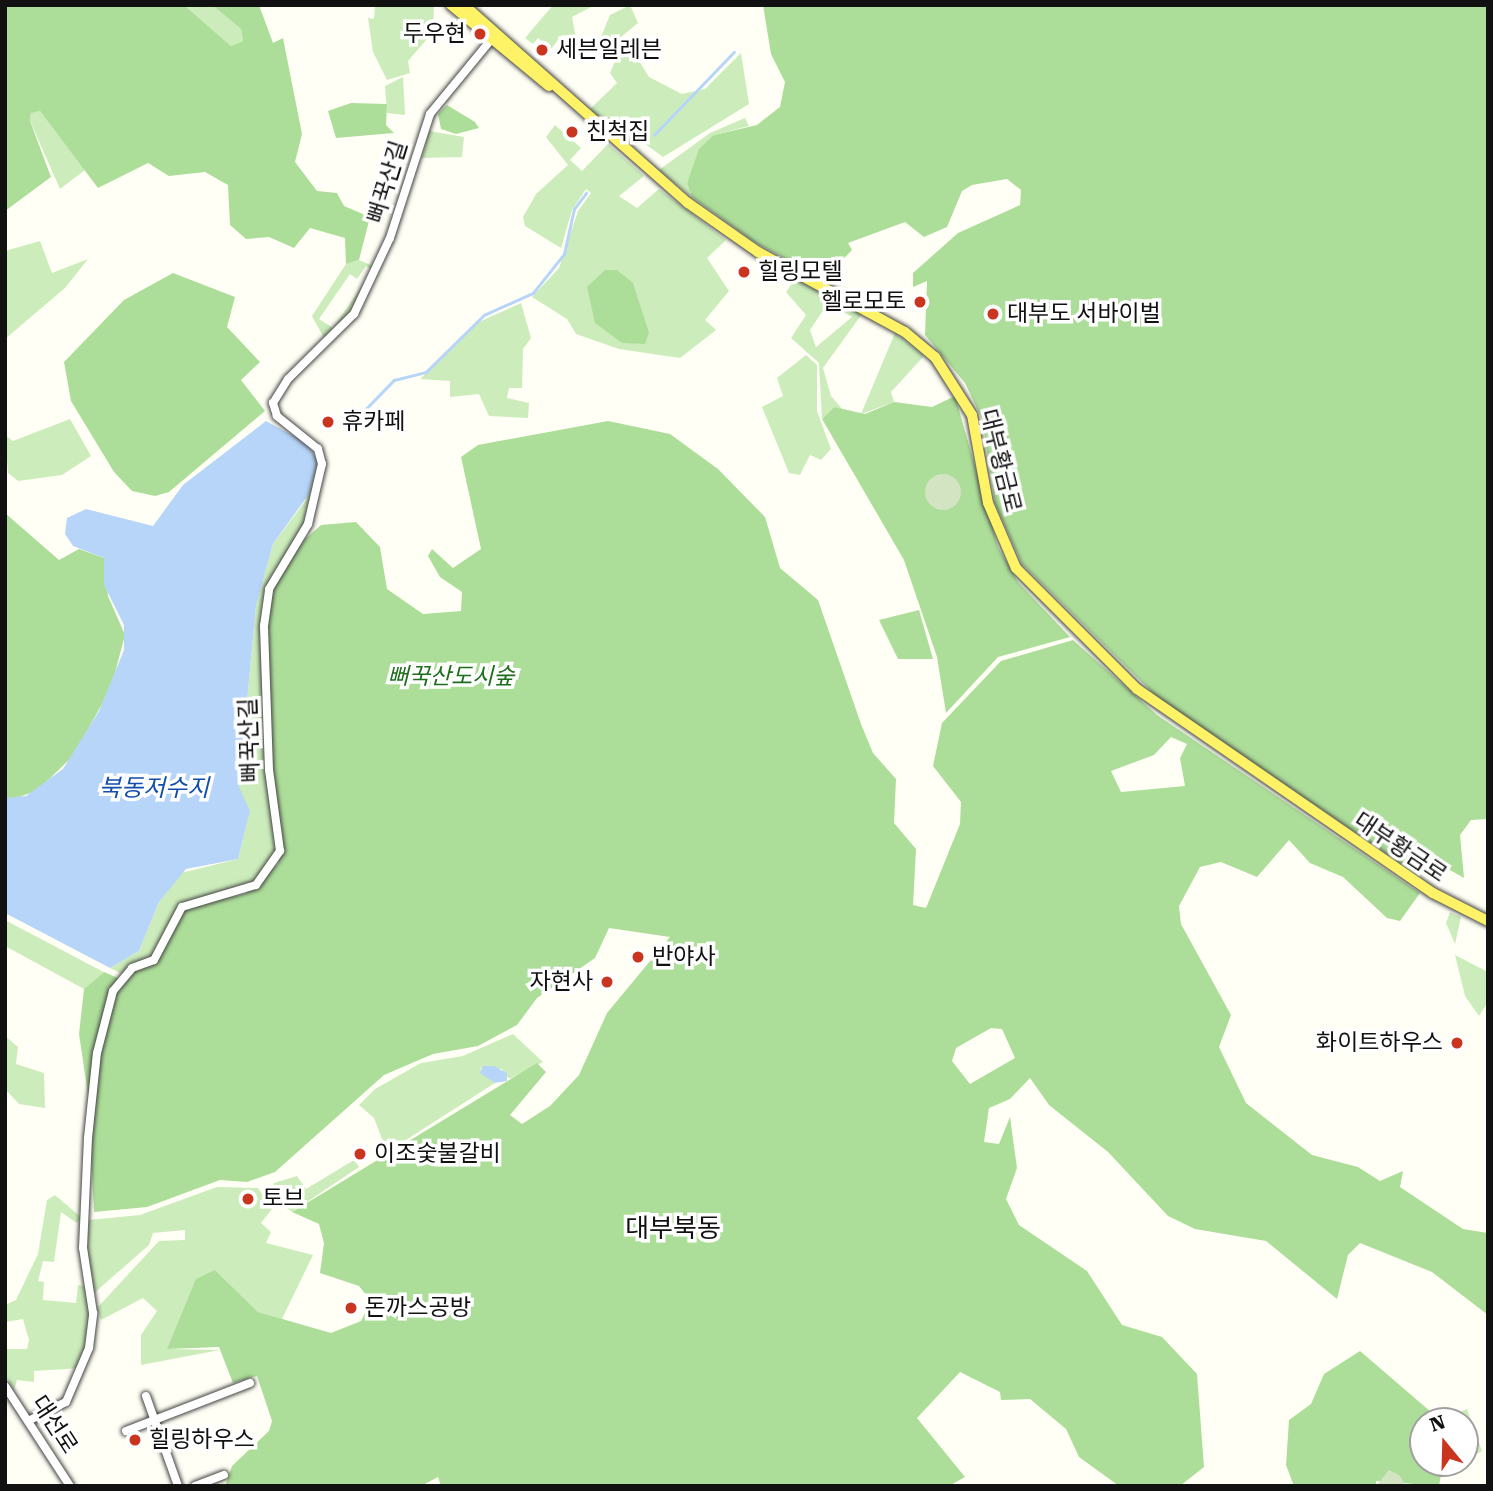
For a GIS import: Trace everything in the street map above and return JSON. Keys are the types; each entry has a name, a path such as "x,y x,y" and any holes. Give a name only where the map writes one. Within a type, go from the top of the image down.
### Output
{"main road":[{"name":"대부황금로","path":"451,5 494,36 728,233 886,320 935,356 972,415 988,503 1016,568 1137,689 1433,893 1488,921"},
{"name":"대부황금로","path":"464,5 494,36"}],"street":[{"name":"뻐꾹산길","path":"28,1421 66,1402 89,1348 93,1312 83,1248 88,1138 97,1054 113,991 132,968 154,961 182,906 256,886 280,851 269,770 264,626 270,589 308,524 322,464 318,449 277,416 273,403 288,379 354,314 390,238 430,114 494,36"},
{"path":"126,1430 250,1383"},
{"name":"대선로","path":"5,1386 70,1486"},
{"path":"145,1396 178,1486"},
{"path":"195,1486 224,1475"}],"green space":[{"path":"5,5 184,5 231,46 243,41 241,29 212,5 259,5 273,43 283,38 302,134 295,162 317,191 337,193 344,206 370,217 359,260 346,264 345,238 310,228 294,248 269,237 246,239 230,225 228,185 205,172 169,176 148,163 98,188 40,111 31,113 30,121 51,177 5,211"},
{"path":"184,5 212,5 241,29 243,41 231,46"},
{"path":"375,5 434,5 433,32 408,61 410,73 387,80 373,52 368,18 374,19"},
{"path":"553,5 595,5 572,17 576,38 562,35 551,49 538,38 533,44 525,38"},
{"path":"630,5 638,23 616,41 599,42 610,15"},
{"path":"763,5 1488,5 1488,819 1471,820 1460,835 1464,878 1429,858 1419,876 1156,696 1022,564 995,503 982,419 965,383 925,335 927,281 913,287 913,273 958,233 1020,205 1021,190 1007,179 972,185 962,191 947,227 924,237 905,222 848,243 852,250 824,279 756,243 692,197 687,183 699,149 714,135 757,125 780,107 785,82 771,54"},
{"path":"625,38 649,77 682,94 705,89 741,53 749,104 663,157 637,138 630,145 590,109 617,83 610,73"},
{"path":"403,77 405,115 387,113 385,86"},
{"path":"351,103 387,104 386,125 394,133 336,138 328,111"},
{"path":"447,105 475,122 479,128 456,134 441,129 438,114"},
{"path":"40,111 85,170 60,189 30,121 31,112"},
{"path":"745,118 749,126 714,135 687,182 692,197 659,170 710,133"},
{"path":"555,125 581,148 570,160 582,171 608,144 644,176 619,196 637,208 659,189 726,240 707,258 729,291 705,320 716,330 680,358 619,349 576,334 567,319 532,297 559,268 578,211 591,193 586,189 572,210 561,248 525,226 523,217 536,194 568,165 546,137"},
{"path":"429,131 464,137 462,157 422,158"},
{"path":"40,241 52,273 88,259 65,288 5,339 5,251"},
{"path":"359,260 375,267 354,308 324,338 312,316 346,264","holes":["366,266 373,270 333,328 319,319 350,274 357,279"]},
{"path":"605,270 617,270 633,283 649,333 645,344 622,343 595,323 587,287"},
{"path":"173,273 235,297 227,327 260,362 241,380 265,411 169,492 155,496 132,491 114,472 71,401 64,362 124,300"},
{"path":"795,279 862,314 823,368 831,396 843,410 834,407 822,419 819,363 791,338 806,315 786,292","holes":["828,303 852,317 816,347 810,330"]},
{"path":"521,303 531,338 523,349 522,388 509,388 507,398 529,403 528,418 489,416 479,394 450,397 450,381 420,379 479,322"},
{"path":"895,333 924,356 891,392 894,402 861,414"},
{"path":"806,355 817,365 817,411 831,449 821,460 810,455 800,475 789,473 762,407 783,396 777,378"},
{"path":"955,396 998,547 1018,582 1070,637 998,657 946,713 937,657 904,560 822,419 834,407 865,414 894,402 932,407"},
{"path":"70,419 91,456 62,475 18,481 8,473 5,435 13,441"},
{"name":"뻐꾹산도시숲","path":"608,421 670,434 718,469 765,517 780,568 818,600 873,753 896,779 894,823 916,849 913,905 926,908 960,824 961,802 933,766 942,723 1001,661 1073,640 1157,715 1420,893 1400,921 1387,918 1343,877 1310,863 1289,840 1257,877 1221,862 1200,867 1179,906 1181,924 1231,1015 1219,1047 1246,1103 1312,1155 1358,1167 1380,1181 1403,1171 1400,1187 1463,1229 1488,1233 1488,1315 1432,1272 1360,1243 1348,1255 1337,1299 1266,1241 1195,1229 1168,1216 1108,1152 1049,1105 1030,1078 1010,1099 989,1108 984,1142 999,1144 1010,1117 1017,1168 1006,1199 1019,1225 1087,1271 1122,1325 1162,1337 1197,1374 1204,1467 1180,1486 1119,1486 1079,1457 1066,1429 1030,1399 1001,1400 1000,1392 960,1372 917,1418 965,1477 949,1486 441,1486 438,1477 421,1486 225,1486 232,1466 269,1431 272,1421 257,1376 233,1383 219,1347 167,1349 196,1279 215,1270 258,1312 331,1333 361,1321 371,1301 359,1286 320,1273 324,1243 319,1224 292,1212 537,1063 546,1072 510,1115 522,1124 550,1106 579,1075 607,1013 670,937 609,928 595,958 537,998 517,1025 478,1046 433,1054 384,1075 275,1172 247,1182 220,1180 147,1207 94,1212 90,1138 98,1055 114,992 133,969 150,965 183,908 245,894 278,864 283,839 274,792 267,624 272,590 304,540 321,525 356,522 380,547 387,589 423,614 461,611 462,592 440,577 428,556 432,549 453,568 481,549 461,457 478,445","holes":["1171,737 1187,744 1180,758 1185,786 1121,792 1111,771 1154,755","991,1028 1002,1029 1015,1058 970,1084 952,1061 956,1048"]},
{"path":"318,462 307,518 268,587 278,851 251,885 181,906 156,955 122,974 110,968 139,951 159,902 181,873 238,859 248,818 239,787 256,606 273,544 306,500"},
{"path":"943,474 956,479 961,492 956,505 943,510 930,505 925,492 930,479"},
{"path":"5,513 59,560 79,549 104,558 108,596 125,635 111,688 73,756 38,790 14,799 5,798"},
{"path":"919,610 933,659 898,659 879,620"},
{"path":"1450,912 1461,917 1455,944 1446,923"},
{"path":"5,920 104,972 84,989 5,946"},
{"path":"1455,955 1488,972 1488,1002 1479,1016 1465,996"},
{"path":"104,972 118,978 89,1101 79,1034 84,989"},
{"path":"513,1034 543,1062 509,1079 502,1069 480,1068 495,1083 387,1152 374,1118 359,1105 375,1089 421,1063 463,1056"},
{"path":"5,1036 18,1047 16,1064 44,1073 45,1108 19,1104 5,1089"},
{"path":"354,1160 359,1167 292,1212 271,1197 274,1183 297,1176 306,1189"},
{"path":"217,1187 258,1188 272,1209 261,1223 271,1232 266,1243 313,1255 282,1319 258,1312 215,1270 168,1349 220,1350 141,1365 141,1335 157,1311 143,1298 101,1320 97,1308 159,1241 185,1240 185,1230 153,1233 149,1245 93,1294 86,1262 89,1220 140,1215"},
{"path":"55,1195 82,1218 77,1223 61,1212 54,1262 43,1261 38,1281 44,1282 43,1300 76,1303 78,1285 84,1286 91,1311 87,1343 81,1368 34,1371 34,1382 17,1380 14,1390 5,1376 5,1349 27,1349 29,1340 23,1319 5,1322 5,1305 16,1300 38,1254 47,1200"},
{"path":"1360,1351 1425,1407 1409,1407 1409,1477 1441,1477 1439,1486 1376,1481 1376,1486 1294,1486 1286,1465 1289,1420 1311,1404 1324,1374"},
{"path":"1389,1470 1399,1475 1406,1486 1376,1486"}],"water":[{"name":"북동저수지","path":"266,421 307,443 318,462 309,494 273,544 256,606 239,787 250,811 238,859 186,869 159,902 139,951 110,968 5,913 5,798 26,796 63,769 99,711 124,650 124,625 104,585 104,558 73,546 65,534 67,518 86,509 153,526 183,485"},
{"path":"483,1066 494,1066 507,1073 507,1081 495,1083 480,1073"}],"waterway":[{"path":"654,135 734,52"},
{"path":"352,423 394,380 426,372 484,315 533,293 564,254 574,209 586,193"}],"place":[{"name":"두우현","path":"480,34"},
{"name":"세븐일레븐","path":"542,50"},
{"name":"친척집","path":"572,132"},
{"name":"힐링모텔","path":"744,272"},
{"name":"헬로모토","path":"920,302"},
{"name":"대부도 서바이벌","path":"993,314"},
{"name":"휴카페","path":"328,422"},
{"name":"반야사","path":"638,957"},
{"name":"자현사","path":"607,982"},
{"name":"화이트하우스","path":"1457,1043"},
{"name":"이조숯불갈비","path":"360,1154"},
{"name":"토브","path":"248,1199"},
{"name":"돈까스공방","path":"351,1308"},
{"name":"힐링하우스","path":"135,1440"}],"district":[{"name":"대부북동","path":"673,1229"}]}
